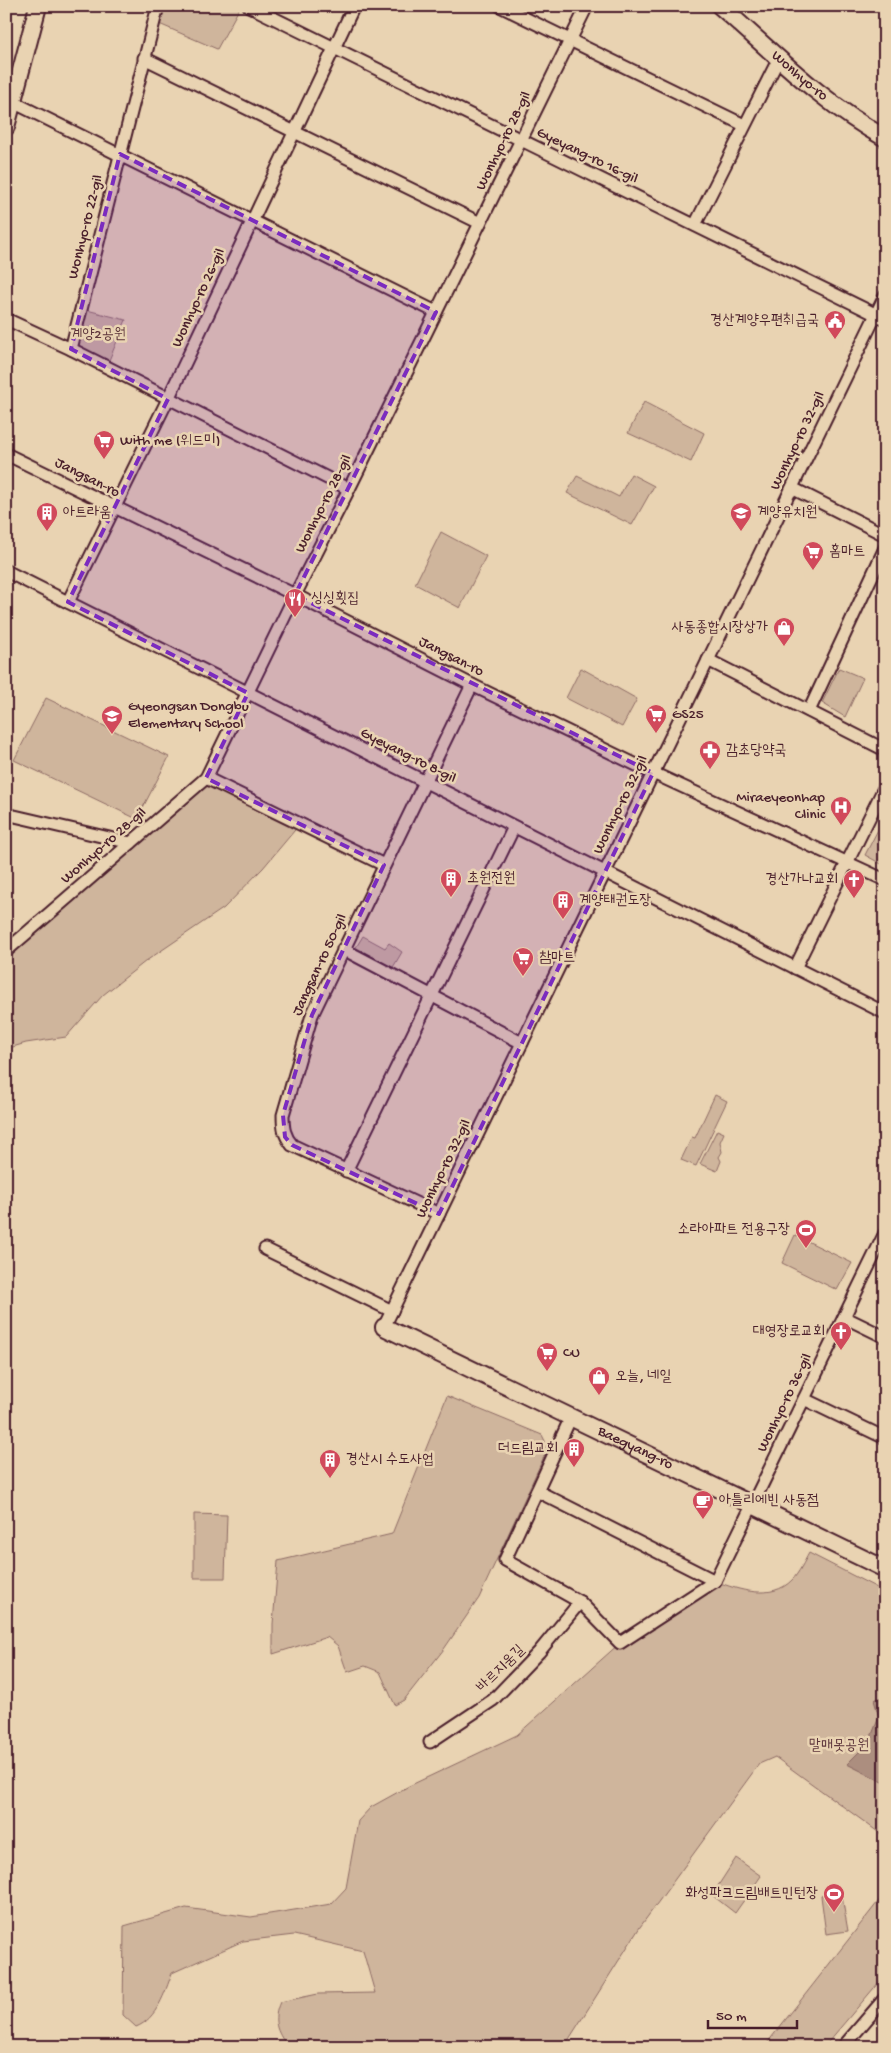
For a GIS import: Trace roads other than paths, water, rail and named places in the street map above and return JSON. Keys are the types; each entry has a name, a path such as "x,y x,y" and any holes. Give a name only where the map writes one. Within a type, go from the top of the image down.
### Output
{"street":[{"path":"6,127 38,6"},
{"name":"Wonhyo-ro 22-gil","path":"71,349 158,6"},
{"name":"Gyeyang-ro 16-gil","path":"249,6 880,316"},
{"name":"Wonhyo-ro 26-gil","path":"68,602 168,399 354,6"},
{"path":"500,6 570,42 744,125"},
{"name":"Wonhyo-ro 28-gil","path":"6,951 206,778 294,595 349,489 587,6"},
{"name":"Wonhyo-ro","path":"720,6 778,60 856,122 885,138"},
{"path":"144,58 480,223"},
{"path":"694,225 778,60"},
{"path":"13,102 436,312"},
{"name":"Wonhyo-ro 32-gil","path":"384,1327 792,488 880,316 885,296"},
{"path":"6,319 71,349 349,489"},
{"name":"Jangsan-ro","path":"6,454 294,595 472,685 885,880"},
{"path":"792,488 885,535"},
{"path":"809,711 885,548"},
{"name":"Gyeyang-ro 8-gil","path":"6,571 885,1013"},
{"path":"708,660 885,750"},
{"name":"Jangsan-ro 50-gil","path":"439,1214 292,1145 285,1137 283,1115 312,1015 472,685"},
{"path":"206,778 384,865"},
{"path":"795,968 885,786"},
{"path":"6,814 132,843"},
{"path":"346,1171 514,827"},
{"path":"343,949 522,1043"},
{"name":"Wonhyo-ro 36-gil","path":"715,1581 885,1233"},
{"path":"265,1249 392,1311"},
{"path":"844,1317 885,1337"},
{"name":"Baegyang-ro","path":"384,1327 885,1569"},
{"path":"804,1398 885,1438"},
{"path":"571,1417 505,1560 580,1602 620,1643 715,1581"},
{"path":"537,1491 715,1581"},
{"name":"바르지움길","path":"430,1742 493,1700 539,1652 580,1602"},
{"path":"843,2047 885,1998"}],"place":[{"name":"경산계양우편취급국","path":"835,340"},
{"name":"With me (위드미)","path":"104,460"},
{"name":"아트라움","path":"47,532"},
{"name":"계양유치원","path":"741,532"},
{"name":"홈마트","path":"813,571"},
{"name":"싱싱횟집","path":"295,618"},
{"name":"사동종합시장상가","path":"784,647"},
{"name":"GS25","path":"656,734"},
{"name":"Gyeongsan Dongbu Elementary School","path":"112,735"},
{"name":"감초당약국","path":"710,770"},
{"name":"Miraeyeonhap Clinic","path":"841,826"},
{"name":"초원전원","path":"451,898"},
{"name":"경산가나교회","path":"854,899"},
{"name":"계양태권도장","path":"563,920"},
{"name":"참마트","path":"523,977"},
{"name":"소라아파트 전용구장","path":"806,1249"},
{"name":"대영장로교회","path":"841,1351"},
{"name":"CU","path":"547,1372"},
{"name":"오늘, 네일","path":"599,1396"},
{"name":"더드림교회","path":"574,1468"},
{"name":"경산시 수도사업","path":"330,1479"},
{"name":"아틀리에빈 사동점","path":"703,1520"},
{"name":"화성파크드림배트민턴장","path":"834,1913"}],"park label":[{"name":"계양2공원","path":"98,335"},
{"name":"말매못공원","path":"839,1746"}]}
